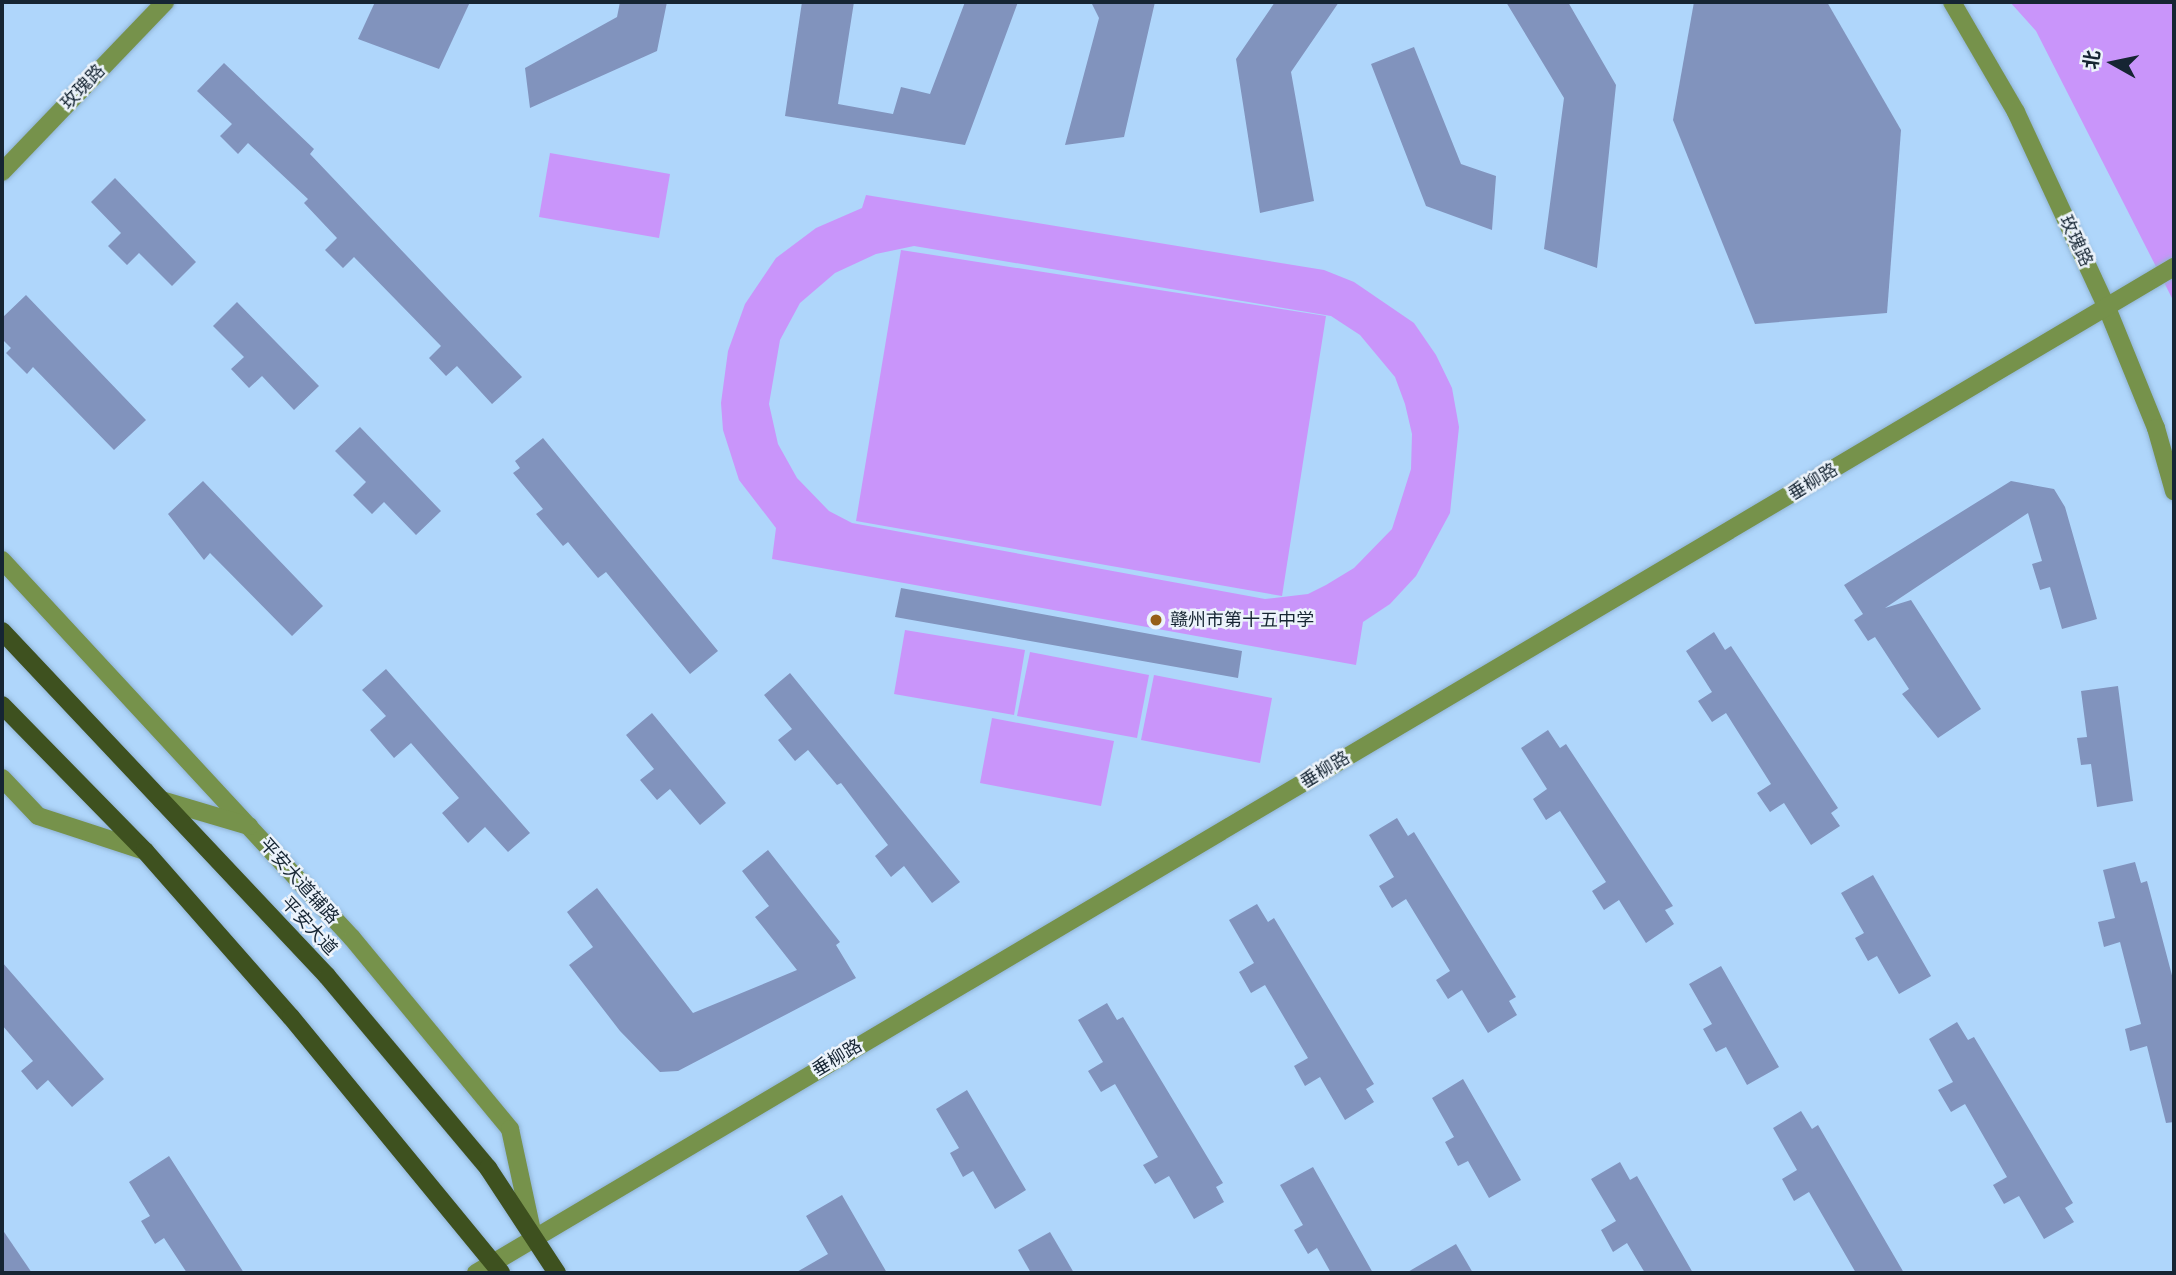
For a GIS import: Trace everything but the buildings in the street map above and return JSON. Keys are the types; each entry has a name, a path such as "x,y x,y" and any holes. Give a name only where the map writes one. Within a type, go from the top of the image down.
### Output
{"main road":[{"name":"平安大道","path":"2,631 327,976 488,1168 557,1273"},
{"path":"2,705 145,851 291,1017 497,1270"}],"street":[{"name":"玫瑰路","path":"2,172 164,2"},
{"name":"玫瑰路","path":"1952,2 2016,112 2107,309 2156,428 2174,491"},
{"name":"垂柳路","path":"476,1273 497,1270 534,1238 2174,267"},
{"name":"平安大道辅路","path":"2,560 352,938 510,1129 534,1238"},
{"path":"2,778 38,816 145,851"},
{"path":"161,800 249,827"}],"shaded area":[{"path":"2010,2 2174,2 2174,302 2036,31"},
{"path":"550,153 670,174 659,238 539,217"},
{"path":"866,195 1324,270 1354,282 1414,323 1436,355 1452,388 1459,427 1450,513 1416,576 1390,604 1363,622 1356,665 772,559 776,528 739,480 723,430 721,403 728,351 745,304 776,258 816,228 862,208","holes":["914,246 1331,316 1360,335 1395,377 1412,434 1411,469 1392,529 1354,568 1308,594 1265,599 852,523 829,511 797,478 778,444 769,404 780,340 800,303 835,273 876,254"]},
{"path":"901,250 1326,316 1282,596 856,521"},
{"path":"905,630 1025,650 1014,715 894,694"},
{"path":"1030,652 1149,675 1137,738 1017,716"},
{"path":"1154,675 1272,698 1260,763 1141,740"},
{"path":"992,718 1114,741 1101,806 980,783"}],"place":[{"name":"赣州市第十五中学","path":"1156,620"}]}
